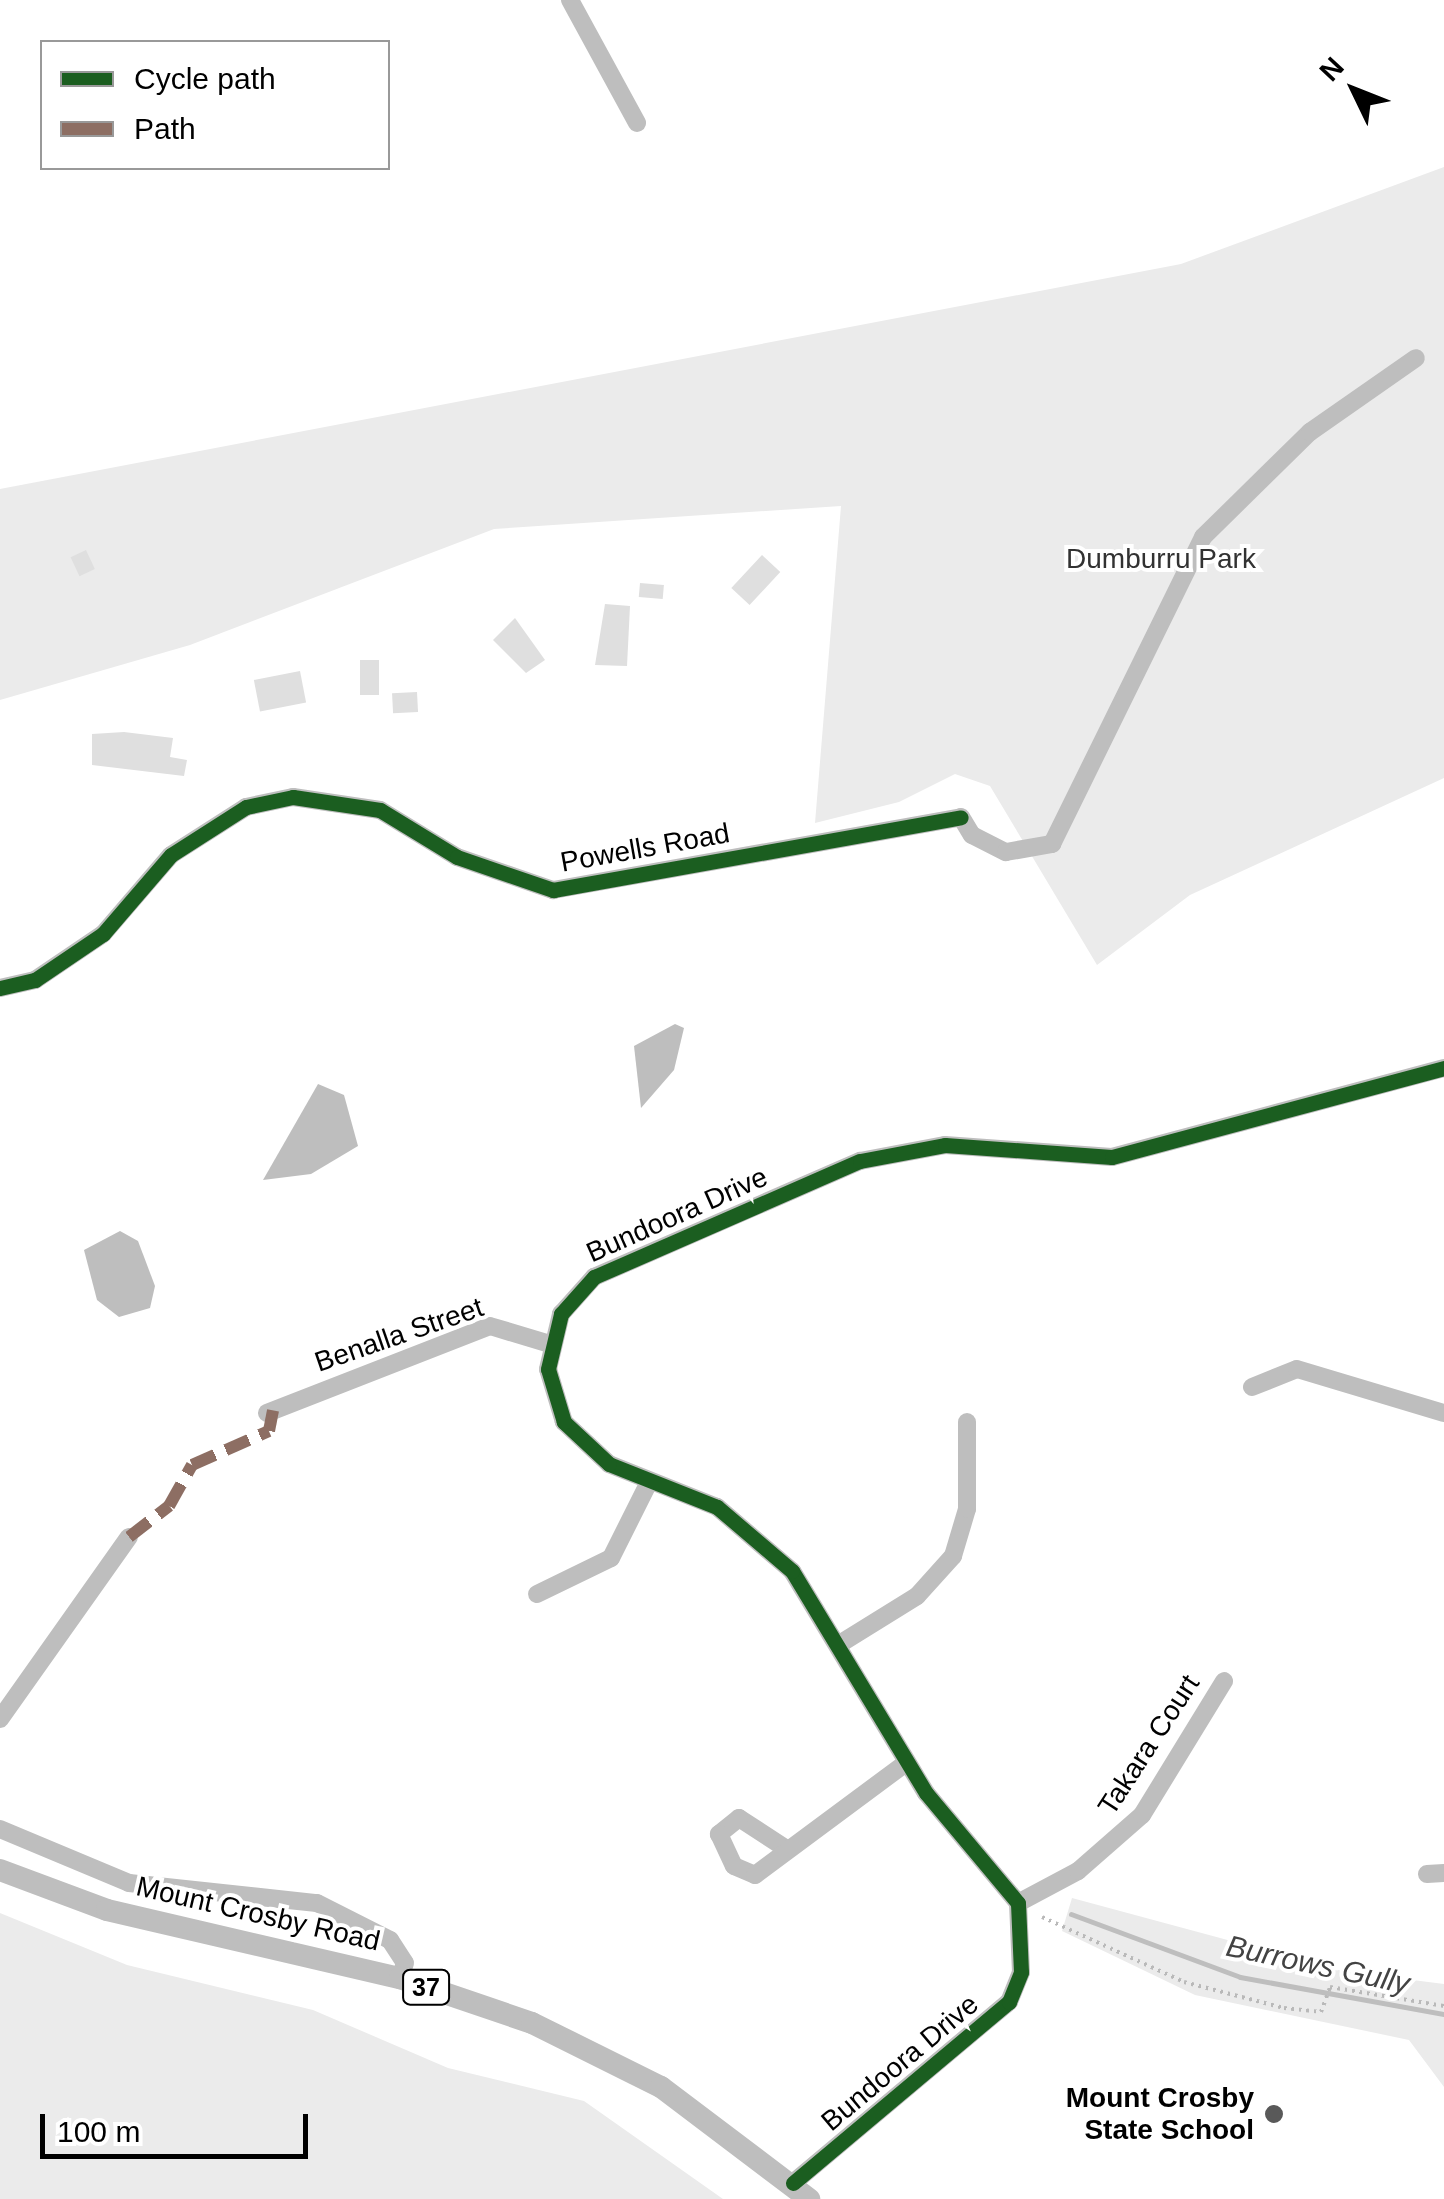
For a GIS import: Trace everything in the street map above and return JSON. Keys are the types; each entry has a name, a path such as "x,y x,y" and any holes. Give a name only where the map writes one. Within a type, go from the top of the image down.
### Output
{"main road":[{"name":"Mount Crosby Road","path":"0,1870 107,1910 400,1978 597,2053 801,2191"}],"street":[{"path":"570,0 637,123"},
{"name":"Powells Road","path":"0,988 35,980 103,934 171,854 246,807 293,797 380,810 457,857 553,890 962,817 972,835 1006,852 1052,844 1203,537 1310,432 1416,358"},
{"name":"Bundoora Drive","path":"550,1344 594,1277 860,1161 945,1144 1112,1157 1444,1068"},
{"name":"Benalla Street","path":"266,1413 490,1326 550,1344"},
{"path":"550,1344 564,1422 596,1454 649,1482 717,1506 757,1534 838,1645 906,1762 1018,1902"},
{"path":"1252,1387 1296,1369 1444,1414"},
{"path":"838,1645 918,1596 953,1556 967,1510 966,1422"},
{"path":"537,1594 611,1558 649,1482"},
{"path":"0,1719 130,1537"},
{"name":"Takara Court","path":"1018,1902 1129,1830 1224,1681"},
{"path":"785,1848 906,1762"},
{"path":"0,1829 129,1883 317,1903 390,1940 405,1962 400,1978"},
{"name":"Bundoora Drive","path":"801,2191 1009,2002 1022,1972 1018,1902"}],"path":[{"path":"1042,1917 1184,1982 1284,2008 1321,2012 1330,1987 1444,2006"}],"green space":[{"name":"Dumburru Park","path":"1444,167 1444,778 1190,895 1097,965 990,786 955,774 899,802 815,823 841,506 494,529 190,645 0,700 0,489 1181,264"},
{"path":"1072,1898 1342,1971 1444,1984 1444,2087 1409,2040 1195,1995 1062,1931"},
{"path":"0,1913 127,1965 313,2010 448,2068 584,2101 723,2199 0,2199"}],"shaded area":[{"path":"675,1024 684,1028 674,1070 641,1108 634,1046"},
{"path":"318,1084 344,1095 358,1146 311,1174 263,1180"},
{"path":"120,1231 138,1241 155,1286 150,1308 119,1317 97,1300 84,1250"}],"building":[{"path":"86,550 95,569 79,576 71,557"},
{"path":"762,555 780,572 750,605 731,588"},
{"path":"640,583 664,585 663,599 639,597"},
{"path":"605,604 630,606 627,666 595,665"},
{"path":"515,618 545,660 526,673 493,640"},
{"path":"360,660 379,660 379,695 360,695"},
{"path":"300,671 306,702 260,711 254,680"},
{"path":"417,692 418,712 393,713 392,693"},
{"path":"124,732 173,738 170,757 187,760 184,776 92,765 92,734"}],"waterway":[{"name":"Burrows Gully","path":"1071,1914 1240,1977 1444,2014"}],"marked path":[{"path":"129,1537 169,1506 192,1465 269,1431 273,1410"}],"cycle path":[{"path":"0,988 35,980 103,934 171,855 246,807 293,797 380,810 457,857 553,890 961,817"},
{"path":"793,2183 1009,2002 1021,1972 1018,1903 926,1793 792,1571 717,1507 609,1464 564,1422 548,1369 561,1314 594,1277 860,1161 945,1145 1112,1157 1444,1068"}],"place":[{"name":"Mount Crosby State School","path":"1274,2114"}]}
